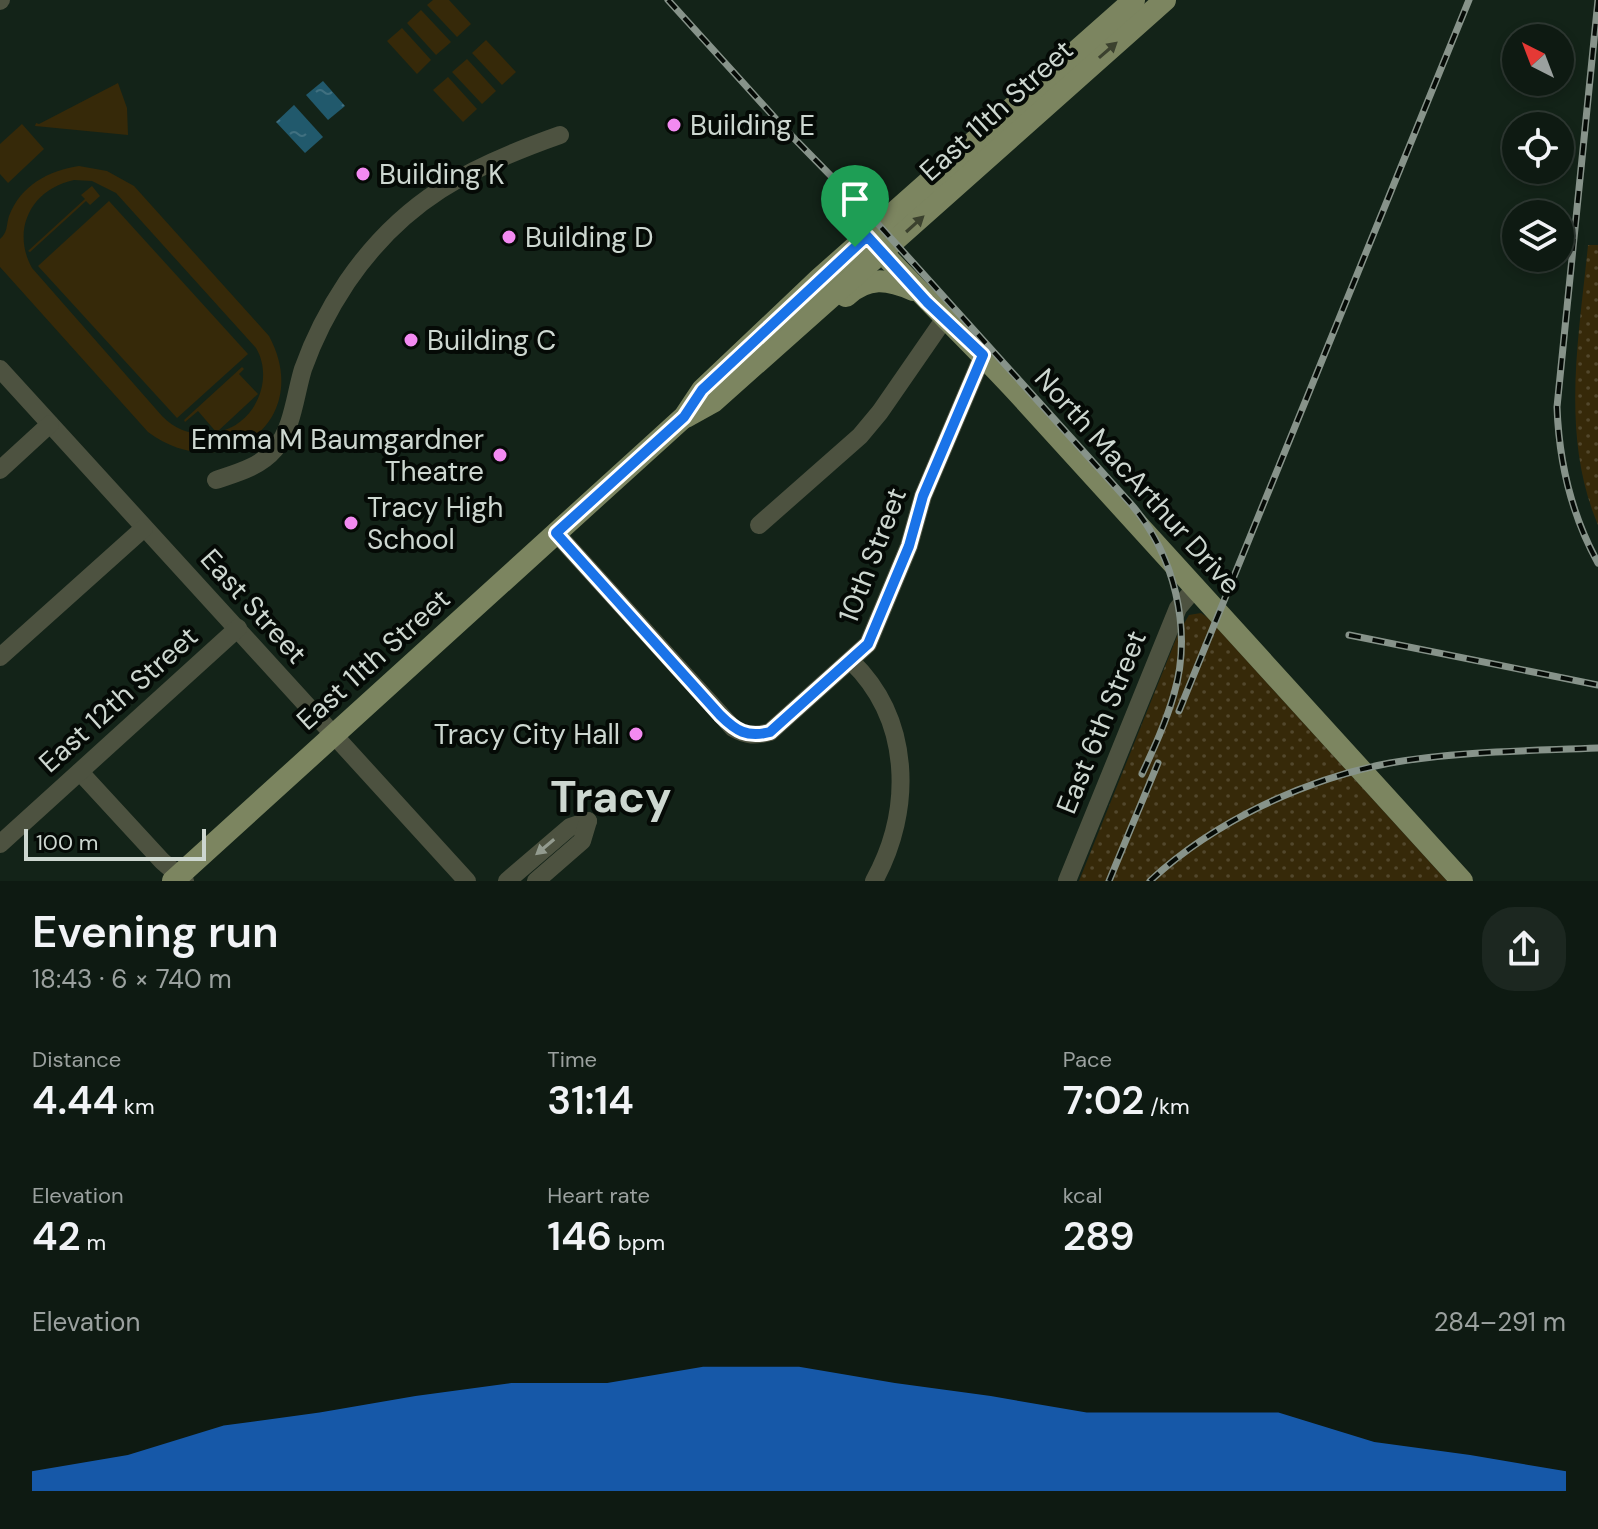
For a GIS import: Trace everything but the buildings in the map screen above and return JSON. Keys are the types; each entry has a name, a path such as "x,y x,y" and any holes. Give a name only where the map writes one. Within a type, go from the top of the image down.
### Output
{"main road":[{"name":"East 11th Street","path":"684,417 713,402 768,353 874,244 1134,0"},
{"name":"East 11th Street","path":"179,879 684,417 702,390 1165,0"},
{"name":"North MacArthur Drive","path":"874,244 918,293 983,355 1462,881"},
{"path":"768,353 799,338 863,284 880,280 918,293"}],"street":[{"path":"216,480 256,465 281,440 288,427 309,354 326,316 356,269 392,228 461,176 510,153 560,135"},
{"path":"759,525 860,436 945,318"},
{"name":"10th Street","path":"556,533 733,728 755,736 770,732 851,661 868,644 876,630 909,546 923,496 983,355"},
{"name":"East Street","path":"0,369 467,881"},
{"path":"0,470 50,424"},
{"path":"0,657 144,528"},
{"name":"East 6th Street","path":"1067,881 1178,608 1195,588"},
{"name":"East 12th Street","path":"4,832 80,772 238,628"},
{"path":"851,661 867,676 887,710 899,746 901,786 897,827 888,856 874,881"},
{"path":"80,772 179,879"},
{"path":"507,881 570,827 588,821 582,841 536,881"}],"shaded area":[{"path":"433,0 449,0 471,24 457,37 427,5"},
{"path":"421,10 451,42 436,55 407,23"},
{"path":"402,28 431,60 417,74 387,41"},
{"path":"486,40 516,72 502,85 472,53"},
{"path":"467,59 496,91 482,104 452,72"},
{"path":"448,77 477,109 463,122 433,90"},
{"path":"118,83 127,108 128,135 35,126 36,123"},
{"path":"22,124 44,149 8,183 0,174 0,144"},
{"path":"79,166 107,171 134,186 269,336 280,367 280,395 271,418 254,437 231,449 205,453 177,447 148,432 0,267 0,239 6,231 14,205 37,181","holes":["74,180 92,181 116,193 256,348 263,374 258,400 251,411 230,428 217,432 258,394 239,374 244,369 242,367 184,420 198,411 217,433 201,434 180,429 162,416 32,268 24,239 29,213 36,202 59,185"]},
{"path":"92,186 100,196 90,205 86,201 28,251 85,199 81,195"},
{"path":"109,201 248,354 177,418 38,266"},
{"path":"1588,245 1598,245 1598,525 1586,491 1576,421 1577,351"},
{"path":"1201,613 1447,881 1079,881 1178,634 1189,615"}],"water":[{"path":"323,81 345,106 328,120 306,95"},
{"path":"294,105 323,137 305,153 276,122"}],"railway":[{"path":"668,0 785,129 879,225 1146,524 1169,569 1176,593 1181,644 1174,694 1142,774"},
{"path":"1179,711 1469,0"},
{"path":"1598,0 1557,407 1560,448 1568,487 1580,526 1598,563"},
{"path":"1349,635 1598,685"},
{"path":"1150,881 1202,840 1231,822 1293,792 1358,770 1441,756 1598,748"},
{"path":"1109,881 1158,763"}],"place":[{"name":"Building E","path":"674,125"},
{"name":"Building K","path":"363,174"},
{"name":"Building D","path":"509,237"},
{"name":"Building C","path":"411,340"},
{"name":"Emma M Baumgardner Theatre","path":"500,455"},
{"name":"Tracy High School","path":"351,523"},
{"name":"Tracy City Hall","path":"636,734"}],"district":[{"name":"Tracy","path":"611,797"}],"route":[{"path":"867,236 927,302 983,355 923,496 909,546 868,644 770,732 755,736 745,734 733,728 720,715 556,533 684,417 702,390 855,247 867,236"}]}
